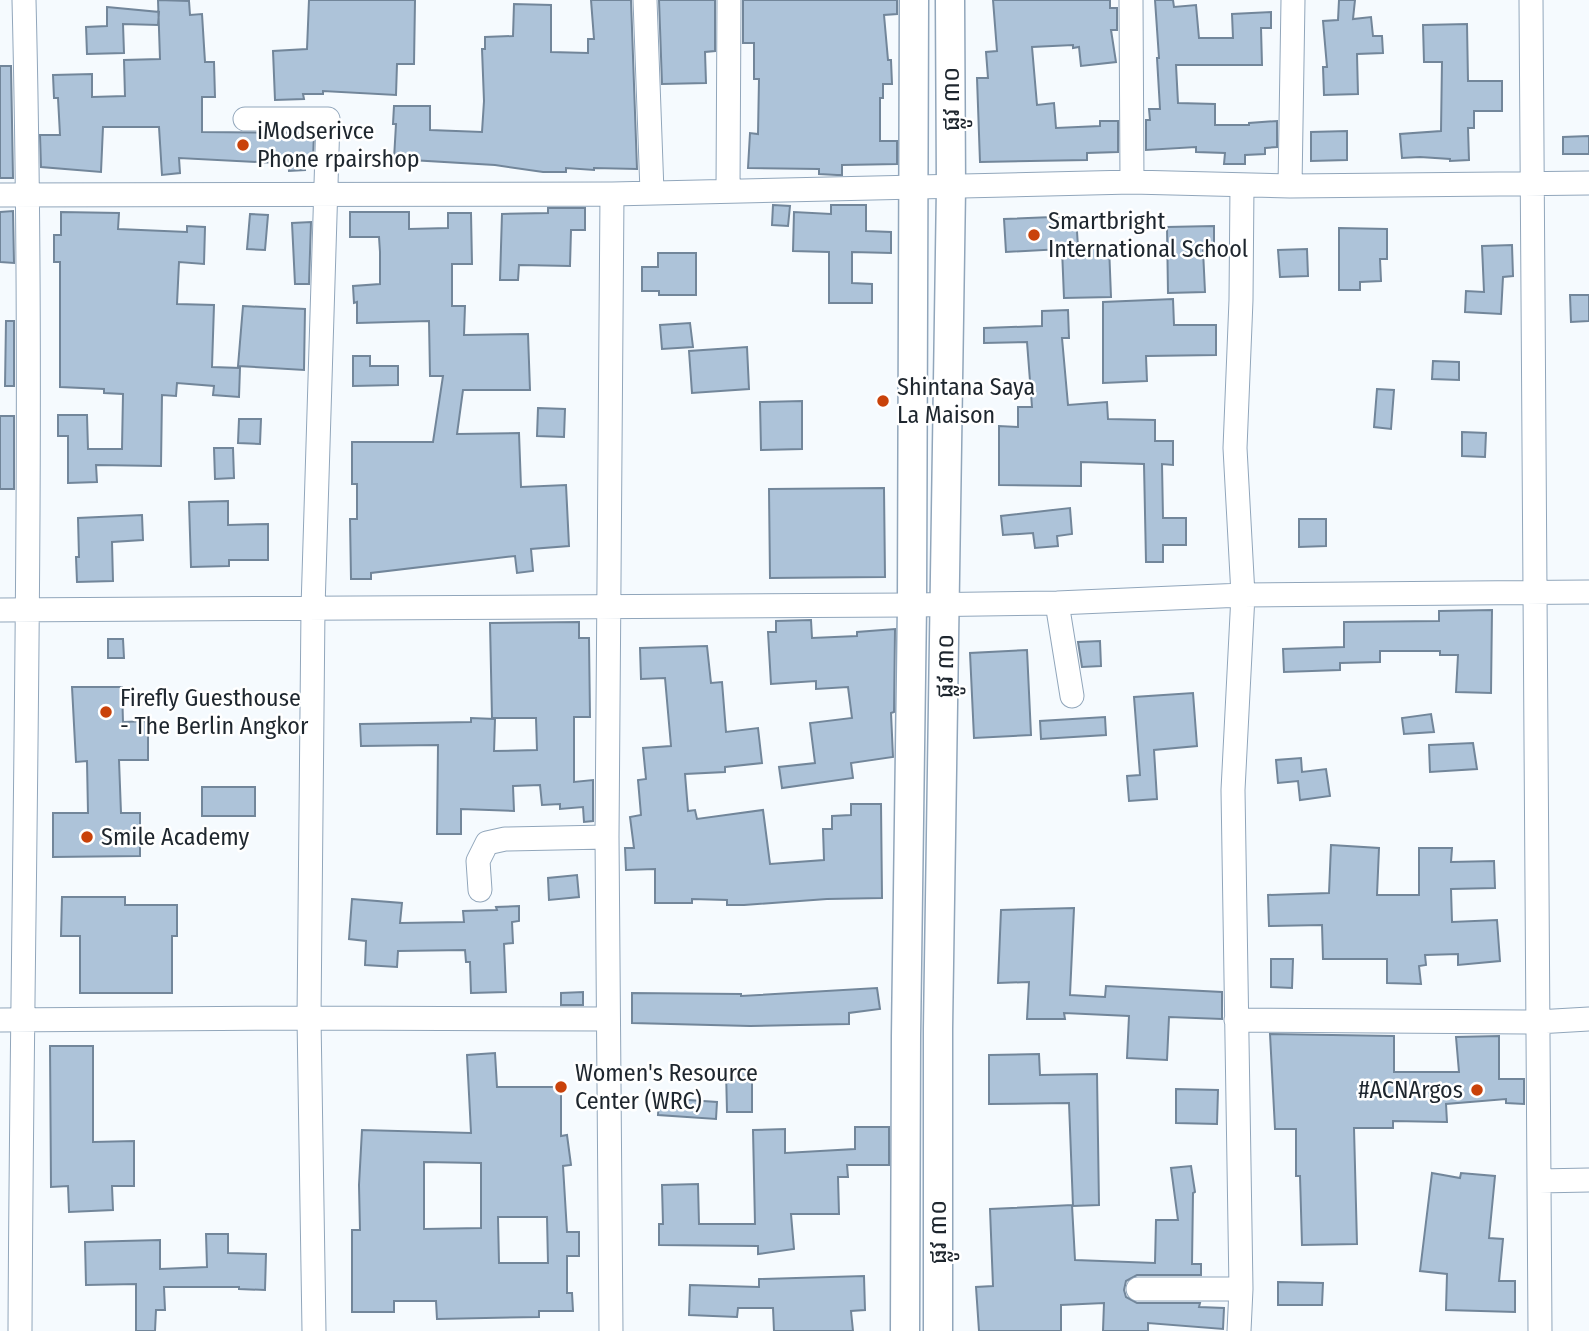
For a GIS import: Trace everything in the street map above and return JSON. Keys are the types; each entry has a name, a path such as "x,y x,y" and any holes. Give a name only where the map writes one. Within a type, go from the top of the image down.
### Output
{"street":[{"path":"20,1331 11,1020 28,610 29,195 24,0"},
{"path":"645,0 652,192"},
{"path":"728,190 729,0"},
{"name":"ផ្លូវ ៣០","path":"905,1331 914,0"},
{"name":"ផ្លូវ ៣០","path":"938,1331 938,1028 951,188 950,0"},
{"path":"1131,0 1132,182"},
{"path":"1290,186 1293,0"},
{"path":"1531,0 1540,1331"},
{"path":"245,119 328,119 313,608 309,1018 314,1331"},
{"path":"0,195 612,194 1132,182 1290,186 1589,183"},
{"path":"1239,1331 1241,1289 1233,790 1243,595 1236,448 1242,185"},
{"path":"611,1331 607,1019 607,608 612,194"},
{"path":"0,610 912,605 1057,603 1243,595 1589,592"},
{"path":"1057,603 1072,696"},
{"path":"480,890 478,861 487,843 505,839 607,836"},
{"path":"11,1020 607,1019"},
{"path":"1236,1020 1537,1022 1589,1019"},
{"path":"1539,1181 1589,1180"},
{"path":"1138,1289 1241,1289"}],"building":[{"path":"158,0 189,1 190,15 202,14 205,62 214,62 215,97 202,97 202,132 314,133 313,159 304,158 305,170 289,171 288,158 277,158 276,163 179,158 180,173 162,175 159,127 103,127 101,172 41,167 40,135 60,135 58,98 54,98 53,75 92,74 92,97 125,96 124,60 160,59"},
{"path":"309,0 415,0 414,64 397,64 396,95 323,91 323,94 303,94 304,99 275,100 273,51 307,49"},
{"path":"591,0 631,0 637,169 566,168 566,172 543,172 495,165 394,159 394,106 430,106 430,130 482,132 482,49 485,49 485,37 513,36 514,4 551,5 551,52 588,53 588,39 594,39"},
{"path":"659,0 715,0 715,51 705,52 706,83 662,84"},
{"path":"743,0 897,0 897,14 884,15 892,84 883,84 883,98 880,98 880,141 897,141 897,164 842,165 842,175 819,174 819,169 748,168 750,133 758,134 759,79 754,79 754,43 743,43"},
{"path":"993,0 1110,0 1110,8 1117,8 1117,30 1111,30 1116,62 1081,66 1079,47 1032,47 1037,105 1054,103 1056,128 1100,126 1100,121 1118,121 1118,152 1087,153 1087,160 980,162 977,78 988,78 986,52 997,51"},
{"path":"1155,0 1173,0 1174,7 1196,5 1199,38 1233,38 1232,14 1271,12 1271,28 1261,28 1262,65 1176,65 1178,103 1215,104 1215,125 1249,125 1277,121 1277,147 1265,148 1265,154 1245,155 1245,164 1224,164 1225,153 1196,152 1196,147 1146,150 1146,120 1150,120 1149,109 1160,109"},
{"path":"1339,0 1355,0 1353,19 1371,17 1373,36 1382,36 1383,53 1357,54 1358,94 1324,95 1323,67 1327,67 1323,21 1338,20"},
{"path":"107,7 159,12 158,25 123,24 124,53 87,54 86,27 107,26"},
{"path":"1467,24 1468,81 1502,81 1502,111 1474,111 1474,128 1468,128 1469,160 1402,158 1400,134 1441,131 1442,62 1424,62 1423,25"},
{"path":"0,66 11,66 13,178 0,178"},
{"path":"1347,131 1347,160 1311,161 1311,132"},
{"path":"1589,136 1589,154 1563,154 1563,137"},
{"path":"773,205 790,206 788,226 772,225"},
{"path":"831,205 866,205 866,231 891,232 891,253 852,252 852,283 872,284 872,303 829,303 829,252 793,251 794,212 831,214"},
{"path":"548,208 585,208 585,230 571,230 570,266 519,265 518,280 500,280 502,214 548,213"},
{"path":"13,211 14,263 0,262 0,212"},
{"path":"61,212 119,213 118,229 187,232 187,226 205,227 204,264 179,262 177,304 214,305 212,367 240,368 239,397 213,395 214,386 177,383 176,396 162,395 161,466 96,465 97,482 68,483 68,436 58,436 58,415 87,415 88,449 122,449 123,394 104,393 104,389 60,387 60,262 54,262 54,235 61,235"},
{"path":"350,212 409,212 409,229 448,228 448,213 471,213 472,264 452,264 452,306 465,306 464,335 528,334 530,390 463,390 457,434 519,433 521,487 566,485 569,546 531,549 533,571 517,573 515,556 371,573 371,579 351,579 350,519 357,519 357,484 352,484 352,442 433,442 443,376 430,376 429,321 357,323 357,302 354,303 353,286 380,284 380,252 379,237 350,237"},
{"path":"250,214 268,215 265,250 247,249"},
{"path":"1076,216 1078,247 1109,246 1111,297 1064,298 1062,249 1006,252 1004,219"},
{"path":"311,222 309,284 295,284 292,223"},
{"path":"1214,226 1214,250 1203,250 1205,292 1168,293 1167,227"},
{"path":"1339,228 1387,229 1387,259 1380,259 1381,281 1360,282 1360,290 1339,290"},
{"path":"1512,245 1513,276 1503,277 1501,314 1465,312 1466,291 1484,292 1482,246"},
{"path":"1307,249 1308,276 1280,277 1278,250"},
{"path":"658,253 696,253 696,295 659,295 659,291 642,291 642,267 658,267"},
{"path":"1570,295 1589,295 1589,321 1571,322"},
{"path":"1173,299 1174,325 1216,325 1216,355 1146,356 1147,381 1103,383 1103,302"},
{"path":"243,306 305,309 304,370 238,366"},
{"path":"1068,310 1069,338 1062,338 1068,405 1107,402 1108,419 1155,420 1155,441 1173,441 1173,465 1162,464 1163,518 1186,518 1186,545 1163,545 1163,562 1146,562 1144,464 1081,462 1081,486 999,485 999,426 1018,427 1018,407 1032,407 1027,342 984,343 984,328 1042,326 1042,311"},
{"path":"6,321 14,321 14,386 5,386"},
{"path":"690,323 693,347 662,349 660,325"},
{"path":"747,347 749,389 692,393 689,351"},
{"path":"353,356 370,356 370,366 398,366 398,385 353,386"},
{"path":"1433,361 1459,362 1459,380 1432,379"},
{"path":"1377,389 1394,390 1391,429 1374,427"},
{"path":"802,401 802,449 761,450 760,402"},
{"path":"538,408 565,409 564,437 537,436"},
{"path":"0,416 14,416 14,489 0,489"},
{"path":"239,419 261,419 260,444 238,443"},
{"path":"1462,432 1486,433 1485,457 1462,456"},
{"path":"214,448 233,448 234,478 215,479"},
{"path":"884,488 885,577 770,578 769,489"},
{"path":"228,501 228,525 268,524 268,560 229,560 229,566 191,567 189,502"},
{"path":"1070,508 1072,534 1057,536 1058,546 1035,548 1033,533 1003,535 1001,516"},
{"path":"142,515 143,540 112,542 113,581 77,582 78,518"},
{"path":"1299,519 1326,519 1326,546 1299,547"},
{"path":"1492,610 1491,693 1456,692 1458,655 1440,655 1440,651 1380,651 1380,662 1340,663 1340,670 1284,672 1283,649 1344,647 1344,622 1439,621 1439,611"},
{"path":"811,620 812,638 857,636 857,632 895,629 894,712 891,713 893,757 851,763 853,778 782,788 779,767 815,763 810,723 852,718 848,687 816,689 816,681 771,684 768,632 776,632 776,621"},
{"path":"579,622 579,638 589,638 590,717 574,717 574,782 593,780 593,821 584,822 583,807 560,809 560,804 542,805 540,785 513,786 514,811 461,809 461,834 437,834 438,745 361,746 360,724 471,722 471,718 495,719 494,751 537,750 536,718 492,718 490,623"},
{"path":"108,639 123,639 124,658 108,658"},
{"path":"1100,641 1101,666 1082,667 1078,642"},
{"path":"707,646 711,683 722,682 726,732 758,728 762,763 725,767 725,772 685,774 688,811 695,810 697,819 763,810 770,864 824,860 823,829 832,829 832,816 851,815 851,804 881,804 882,898 744,905 727,905 727,900 692,899 692,903 655,903 655,869 626,870 625,848 634,848 630,817 641,815 638,780 646,779 643,748 671,746 665,678 641,679 640,648"},
{"path":"1027,650 1031,735 974,738 970,653"},
{"path":"72,687 122,687 123,722 148,721 148,760 119,760 121,813 140,813 140,856 53,857 53,813 88,813 87,761 76,762"},
{"path":"1193,693 1197,746 1154,750 1157,799 1129,801 1127,776 1140,775 1134,697"},
{"path":"1431,714 1434,732 1404,734 1402,718"},
{"path":"1105,717 1106,735 1041,739 1040,721"},
{"path":"1473,743 1477,769 1430,772 1429,745"},
{"path":"1301,758 1302,772 1326,769 1330,796 1300,800 1298,781 1278,783 1276,760"},
{"path":"202,787 255,787 255,816 202,816"},
{"path":"1331,845 1379,848 1377,895 1419,895 1419,848 1452,848 1451,862 1494,861 1495,888 1451,889 1452,922 1497,920 1500,961 1458,965 1458,954 1425,955 1426,965 1419,966 1421,984 1387,983 1387,959 1323,959 1322,925 1269,926 1268,895 1329,893"},
{"path":"577,875 579,897 549,900 548,878"},
{"path":"62,897 125,897 125,905 177,905 177,936 172,936 172,993 80,993 80,936 61,936"},
{"path":"352,899 402,903 400,923 464,922 463,911 519,906 519,921 512,922 513,943 504,944 506,992 471,993 470,962 466,962 465,950 398,951 397,967 365,965 366,941 349,939"},
{"path":"1074,908 1070,995 1105,997 1106,986 1222,992 1222,1019 1169,1017 1167,1060 1127,1058 1129,1016 1064,1013 1065,1019 1027,1019 1029,982 998,983 1001,910"},
{"path":"1271,959 1293,959 1292,988 1271,987"},
{"path":"877,988 880,1009 849,1013 849,1024 750,1026 632,1023 632,993 741,996"},
{"path":"583,992 583,1005 561,1005 561,993"},
{"path":"1270,1034 1394,1036 1394,1072 1459,1072 1456,1037 1499,1036 1499,1079 1524,1079 1524,1104 1506,1103 1506,1099 1446,1104 1447,1122 1393,1121 1393,1128 1354,1128 1357,1244 1302,1245 1300,1176 1296,1176 1296,1129 1275,1129"},
{"path":"50,1046 93,1046 93,1142 134,1141 134,1186 112,1186 113,1210 69,1212 68,1186 51,1187"},
{"path":"495,1053 497,1087 561,1087 561,1136 567,1135 571,1165 563,1166 567,1232 579,1232 579,1256 567,1256 567,1293 572,1293 573,1311 539,1311 539,1317 437,1319 436,1301 394,1301 394,1312 352,1312 352,1230 360,1230 362,1130 471,1133 467,1055","holes":["424,1162 481,1163 481,1228 424,1229","498,1217 547,1217 548,1263 499,1263"]},
{"path":"1039,1054 1040,1075 1097,1074 1099,1205 1073,1206 1069,1103 989,1104 989,1055"},
{"path":"752,1069 752,1112 727,1112 726,1070"},
{"path":"1176,1089 1218,1090 1217,1124 1176,1123"},
{"path":"659,1098 717,1102 716,1119 658,1115"},
{"path":"855,1127 889,1127 889,1165 847,1165 848,1177 838,1177 839,1214 791,1214 794,1249 758,1254 758,1246 659,1245 659,1224 663,1224 662,1185 698,1184 699,1224 755,1224 753,1130 785,1129 785,1153 855,1149"},
{"path":"1191,1166 1195,1192 1192,1264 1201,1264 1201,1275 1137,1275 1126,1281 1124,1290 1126,1297 1137,1303 1200,1303 1199,1307 1224,1308 1223,1329 1148,1323 1148,1331 1103,1331 1104,1303 1061,1305 1061,1331 979,1331 976,1287 993,1286 990,1209 1072,1205 1075,1260 1155,1263 1156,1220 1178,1220 1171,1168"},
{"path":"1432,1173 1460,1178 1461,1173 1495,1176 1489,1238 1503,1239 1499,1281 1515,1281 1515,1312 1446,1310 1447,1274 1420,1271"},
{"path":"206,1234 228,1234 228,1253 266,1254 265,1290 239,1287 164,1287 165,1310 156,1310 155,1331 136,1331 136,1284 86,1285 85,1242 160,1240 160,1269 207,1267"},
{"path":"864,1276 865,1310 851,1311 853,1331 774,1331 773,1308 738,1308 737,1317 689,1315 690,1285 759,1287 759,1279"},
{"path":"1278,1282 1323,1283 1322,1305 1278,1305"}],"place":[{"name":"iModserivce Phone rpairshop","path":"243,145"},
{"name":"Smartbright International School","path":"1034,235"},
{"name":"Shintana Saya La Maison","path":"883,401"},
{"name":"Firefly Guesthouse - The Berlin Angkor","path":"106,712"},
{"name":"Smile Academy","path":"87,837"},
{"name":"Women's Resource Center (WRC)","path":"561,1087"},
{"name":"#ACNArgos","path":"1477,1090"}]}
